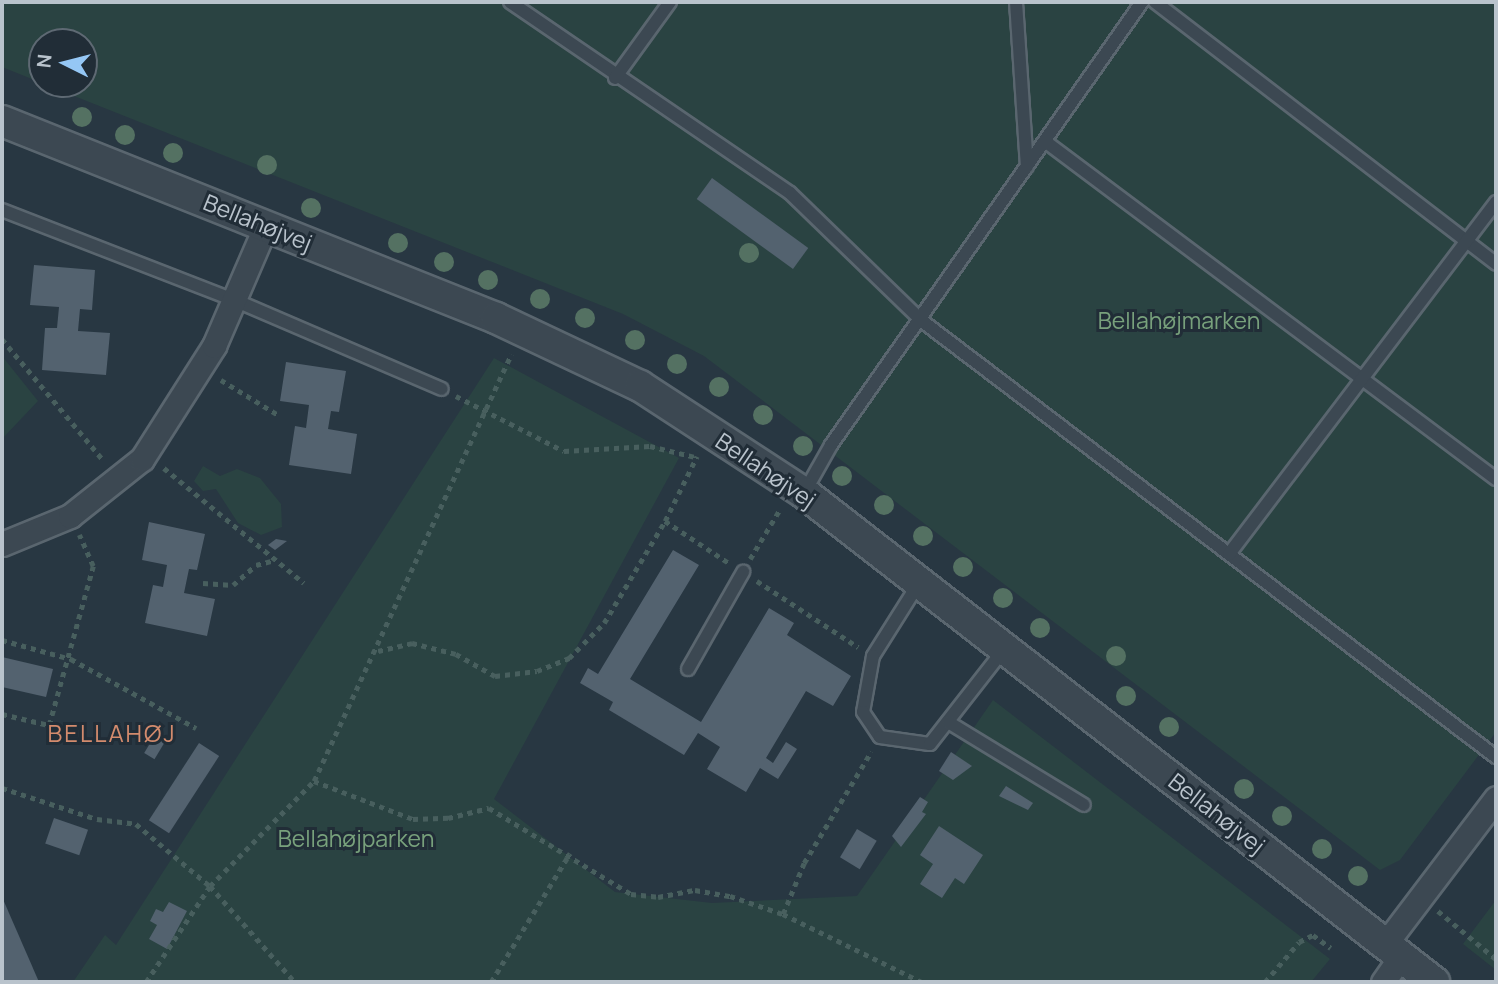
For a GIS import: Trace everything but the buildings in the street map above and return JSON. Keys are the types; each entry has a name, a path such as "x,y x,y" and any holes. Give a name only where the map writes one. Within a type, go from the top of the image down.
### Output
{"street":[{"name":"Bellahøjvej","path":"2,121 266,225 522,331 640,386 702,444 803,493 1434,982"},
{"path":"2,544 70,516 146,452 201,368 266,225"},
{"path":"1383,982 1394,950 1421,898 1496,798"}],"lane":[{"path":"510,2 615,78 790,193 922,321 1496,757"},
{"path":"615,78 670,2"},
{"path":"1016,2 1027,167"},
{"path":"803,493 831,445 922,321 1142,2"},
{"path":"1156,2 1496,264"},
{"path":"1046,142 1496,479"},
{"path":"1229,554 1496,202"},
{"path":"2,210 232,299 442,389"},
{"path":"688,669 743,572"},
{"path":"919,582 873,656 863,712 880,737 930,744 1006,648"},
{"path":"948,722 1084,805"}],"path":[{"path":"146,982 210,886 314,781 377,651 522,331"},
{"path":"2,339 118,478"},
{"path":"201,368 280,416"},
{"path":"377,651 412,643 456,653 495,676 537,671 569,658 604,623 665,522 702,444 565,451 442,389"},
{"path":"146,452 304,583"},
{"path":"2,714 49,725 71,659 93,566 70,516"},
{"path":"743,572 774,519"},
{"path":"665,522 873,656"},
{"path":"203,583 233,585 256,565 275,560"},
{"path":"2,640 71,659 196,728"},
{"path":"783,914 804,863 880,737"},
{"path":"314,781 413,819 448,818 489,808 570,853 631,894 658,897 695,890 783,914 922,982"},
{"path":"2,788 97,819 136,824 210,886 295,982"},
{"path":"491,982 570,853"},
{"path":"1421,898 1496,959"},
{"path":"1265,982 1299,942 1313,935 1331,948"}],"green space":[{"name":"Bellahøjmarken","path":"2,2 1496,2 1496,732 1400,860 1380,870 704,356 623,314 79,98 98,98 98,28 28,28 28,77 2,67"},
{"path":"2,356 38,401 2,439"},
{"name":"Bellahøjparken","path":"494,358 679,458 494,799 615,892 712,903 857,896 993,700 1330,959 1311,982 73,982 105,935 116,945"},
{"path":"203,466 220,476 237,469 260,478 281,504 282,527 261,535 238,523 216,489 203,491 194,481"},
{"path":"1496,900 1496,970 1463,944"}],"district":[{"name":"BELLAHØJ","path":"112,733"}]}
